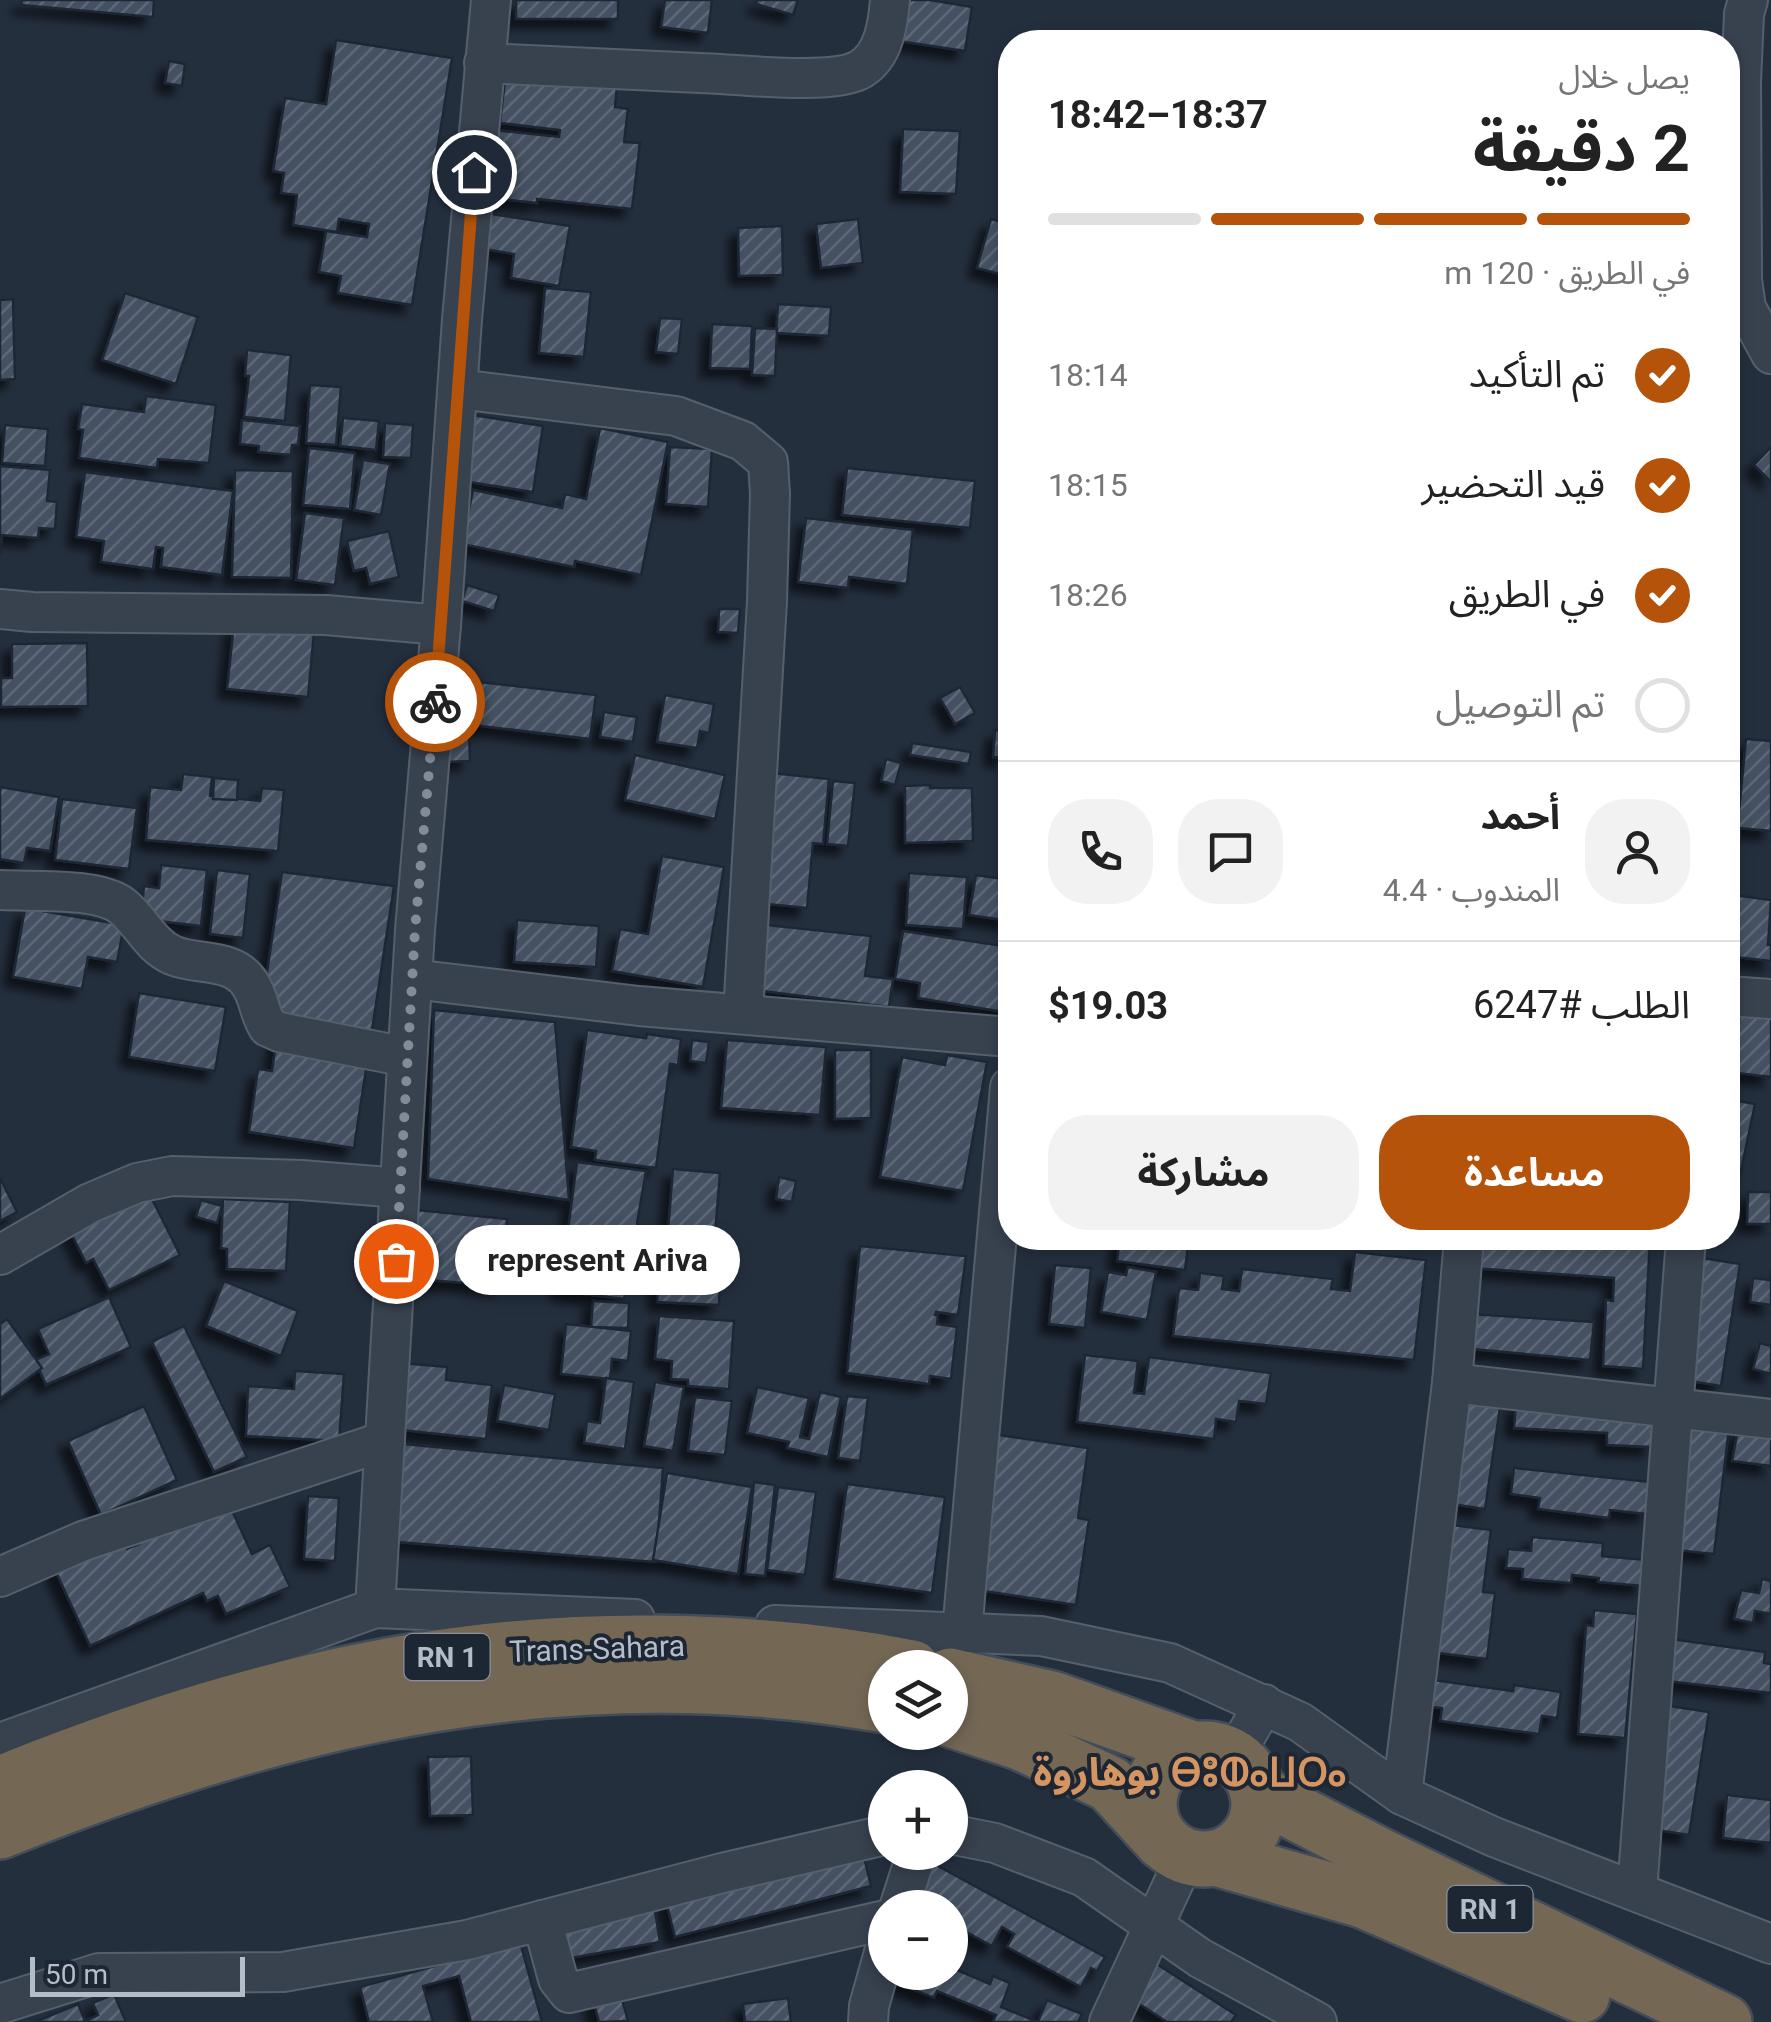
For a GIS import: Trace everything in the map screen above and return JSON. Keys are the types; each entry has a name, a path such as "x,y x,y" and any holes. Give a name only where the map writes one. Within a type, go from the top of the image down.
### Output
{"highway":[{"name":"Trans-Sahara","path":"0,1784 206,1710 352,1674 465,1654 569,1647 754,1648 868,1662"},
{"name":"RN 1","path":"968,1660 1052,1699 1229,1767 1380,1856 1724,2022"},
{"name":"Trans-Sahara","path":"0,1831 172,1769 311,1728 427,1703 502,1692 704,1684 818,1693 868,1702"},
{"path":"968,1726 1020,1742 1110,1784 1189,1853"},
{"path":"1178,1756 1229,1767 1256,1823 1247,1839 1233,1851 1189,1853 1155,1831 1149,1815 1154,1780 1164,1766 1178,1756"},
{"name":"RN 1","path":"1189,1853 1364,1900 1511,1962 1637,2022"}],"street":[{"path":"375,1608 412,980 491,0"},
{"path":"484,63 843,76 872,60 888,23 890,0"},
{"path":"1748,0 1741,81 1742,280 1746,308 1771,354"},
{"path":"458,388 676,416 743,441 768,462 767,601 743,1014"},
{"path":"0,609 326,615 442,625"},
{"path":"0,890 104,896 120,905 150,940 170,954 192,962 212,962 242,975 250,982 268,1027 407,1057"},
{"path":"412,980 639,1006 998,1037"},
{"path":"1740,997 1771,999"},
{"path":"0,1255 90,1202 137,1182 172,1176 400,1188"},
{"path":"956,1650 998,1212"},
{"path":"1402,1795 1452,1383 1463,1250"},
{"path":"1636,1891 1685,1250"},
{"path":"1452,1383 1771,1419"},
{"path":"0,1577 82,1541 386,1442"},
{"path":"0,1743 375,1608 905,1650"},
{"path":"968,1651 1041,1636 1170,1663 1300,1722 1402,1795 1494,1837 1771,1944"},
{"path":"1229,1767 1264,1704"},
{"path":"968,1838 995,1843 1084,1877 1273,2012 1318,2022"},
{"path":"0,2004 99,1974 282,1972 467,1940 868,1839"},
{"path":"1109,2022 1189,1853"},
{"path":"542,1920 558,1979 569,1993 868,1924"},
{"path":"868,2022 873,1990"}],"building":[{"path":"22,0 154,0 153,17 21,5"},
{"path":"516,0 618,0 618,19 516,19"},
{"path":"665,0 712,0 708,33 661,27"},
{"path":"757,0 798,0 793,15 756,4"},
{"path":"899,0 972,7 965,51 892,40"},
{"path":"336,40 452,58 412,305 338,293 341,276 319,272 326,231 367,237 369,224 339,219 337,232 293,225 297,195 281,193 284,173 273,171 285,98 326,104"},
{"path":"169,61 185,64 182,86 165,83"},
{"path":"506,72 617,86 615,107 628,109 624,142 640,143 632,209 484,197 474,128 559,137 560,130 500,123"},
{"path":"903,129 960,131 956,194 900,192"},
{"path":"479,212 570,226 559,286 511,278 514,254 473,247"},
{"path":"858,219 863,263 821,268 816,224"},
{"path":"991,219 998,221 998,274 977,268"},
{"path":"782,226 783,275 739,276 738,228"},
{"path":"545,288 591,292 584,357 539,353"},
{"path":"125,293 198,317 176,384 102,360"},
{"path":"13,299 15,379 0,380 0,300"},
{"path":"778,304 831,307 829,336 776,333"},
{"path":"660,318 682,319 678,354 656,352"},
{"path":"712,324 752,326 750,369 710,368"},
{"path":"755,328 777,329 775,376 752,375"},
{"path":"247,350 291,355 285,421 244,417 249,376 245,376"},
{"path":"310,385 341,387 336,445 306,443"},
{"path":"146,396 216,405 209,463 158,459 157,468 79,458 82,404 144,412"},
{"path":"466,414 543,426 533,492 456,480"},
{"path":"343,418 379,421 376,450 340,446"},
{"path":"242,420 300,426 298,445 292,445 291,455 258,452 259,446 240,444"},
{"path":"385,423 413,425 411,458 383,457"},
{"path":"5,425 48,429 45,466 2,463"},
{"path":"600,428 668,442 641,575 575,561 574,567 462,544 473,490 562,508 565,494 586,499"},
{"path":"670,447 712,449 708,507 666,504"},
{"path":"1771,447 1771,482 1754,465"},
{"path":"309,448 355,453 350,509 303,505"},
{"path":"363,460 390,464 381,515 354,510"},
{"path":"0,466 50,470 47,501 57,502 55,529 39,528 38,538 2,535 0,554"},
{"path":"847,468 975,481 970,528 842,515"},
{"path":"235,470 293,471 291,578 232,577"},
{"path":"85,472 233,491 222,575 161,567 163,548 156,547 153,569 101,562 104,541 76,537"},
{"path":"305,513 344,518 335,585 296,580"},
{"path":"806,518 913,530 907,584 849,577 848,588 798,582"},
{"path":"389,531 399,577 370,584 366,568 354,571 347,541"},
{"path":"467,585 499,595 494,611 462,601"},
{"path":"719,609 740,609 738,633 718,632"},
{"path":"234,624 314,632 308,697 227,689"},
{"path":"87,643 88,706 1,707 1,678 12,678 12,644"},
{"path":"461,680 596,695 590,739 456,723"},
{"path":"960,687 975,713 955,724 940,698"},
{"path":"665,695 714,704 709,733 700,731 697,748 657,742"},
{"path":"604,712 637,717 633,742 600,737"},
{"path":"995,730 998,730 998,757 993,757"},
{"path":"469,731 470,761 444,762 443,732"},
{"path":"1746,739 1771,741 1771,831 1740,828"},
{"path":"912,743 971,752 969,764 910,755"},
{"path":"635,755 725,775 715,819 625,800"},
{"path":"886,759 901,763 895,785 881,781"},
{"path":"772,773 829,779 823,844 813,843 807,908 758,903"},
{"path":"183,774 212,777 210,796 260,801 262,788 284,790 278,851 146,840 150,787 181,790"},
{"path":"214,778 238,780 237,800 213,799"},
{"path":"833,781 855,783 848,846 827,844"},
{"path":"905,786 972,788 973,841 905,843"},
{"path":"0,787 59,797 50,851 27,848 24,863 0,859"},
{"path":"62,799 137,808 129,869 55,860"},
{"path":"662,856 724,867 703,987 612,971 620,929 648,934"},
{"path":"161,865 207,870 201,926 141,919 144,886 159,888"},
{"path":"217,870 250,874 243,938 210,934"},
{"path":"282,872 394,886 354,1148 249,1132 258,1069 272,1071 281,1009 262,1006"},
{"path":"909,873 967,877 963,929 906,925"},
{"path":"976,875 998,878 998,919 969,915"},
{"path":"1740,896 1771,900 1771,961 1740,958"},
{"path":"25,908 124,925 117,962 88,957 82,989 13,977"},
{"path":"517,920 599,926 596,967 514,962"},
{"path":"757,924 871,936 865,976 893,979 889,1007 748,989"},
{"path":"903,931 998,945 998,1011 918,998 920,983 895,979"},
{"path":"139,993 226,1007 215,1071 129,1057"},
{"path":"434,1010 555,1022 569,1200 428,1179"},
{"path":"1740,1013 1771,1016 1771,1077 1740,1073"},
{"path":"587,1030 681,1039 678,1065 670,1064 656,1168 595,1160 596,1151 571,1147"},
{"path":"692,1040 709,1042 706,1063 690,1061"},
{"path":"727,1040 826,1047 820,1115 721,1108"},
{"path":"835,1050 871,1050 871,1118 835,1119"},
{"path":"947,1055 987,1062 963,1191 880,1177 902,1057 945,1065"},
{"path":"1740,1101 1755,1104 1740,1175"},
{"path":"577,1162 646,1171 624,1299 560,1291"},
{"path":"673,1169 720,1173 715,1234 668,1231"},
{"path":"779,1177 796,1181 792,1202 776,1199"},
{"path":"0,1178 17,1212 0,1221"},
{"path":"1748,1192 1771,1192 1771,1224 1747,1224"},
{"path":"149,1193 180,1255 109,1290 93,1259 86,1263 68,1227"},
{"path":"223,1199 290,1202 286,1271 227,1269 227,1249 221,1248"},
{"path":"201,1200 222,1206 217,1223 196,1217"},
{"path":"417,1210 507,1219 503,1286 414,1279"},
{"path":"660,1237 722,1240 719,1305 657,1302"},
{"path":"860,1246 966,1256 958,1315 935,1315 937,1324 957,1327 951,1379 930,1376 929,1384 847,1373"},
{"path":"1118,1250 1188,1250 1185,1270 1117,1261"},
{"path":"1458,1250 1649,1250 1643,1369 1603,1366 1606,1300 1613,1301 1614,1278 1457,1267"},
{"path":"1355,1252 1426,1260 1414,1360 1173,1336 1179,1288 1198,1290 1200,1273 1224,1276 1222,1289 1239,1291 1242,1269 1333,1279 1331,1289 1350,1291"},
{"path":"1702,1258 1740,1264 1721,1386 1690,1381"},
{"path":"1055,1265 1091,1268 1085,1328 1049,1324"},
{"path":"1128,1267 1156,1272 1147,1320 1101,1312 1108,1272 1126,1275"},
{"path":"1771,1269 1771,1305 1750,1302 1753,1278 1770,1280"},
{"path":"224,1281 298,1311 281,1356 206,1326"},
{"path":"109,1297 131,1347 46,1385 35,1360 49,1354 38,1329"},
{"path":"593,1301 629,1303 628,1328 591,1327"},
{"path":"1455,1313 1594,1322 1590,1360 1451,1347"},
{"path":"659,1316 734,1321 729,1389 688,1386 688,1380 671,1379 672,1361 655,1359"},
{"path":"7,1319 42,1368 0,1399 0,1324"},
{"path":"566,1324 631,1331 628,1361 612,1359 610,1379 561,1374"},
{"path":"184,1326 247,1457 214,1472 152,1342"},
{"path":"1760,1343 1771,1346 1771,1374 1753,1369"},
{"path":"1085,1355 1138,1361 1134,1393 1144,1394 1149,1357 1271,1373 1266,1404 1239,1401 1236,1422 1216,1419 1214,1439 1077,1422"},
{"path":"390,1362 447,1367 446,1380 492,1385 486,1439 382,1428"},
{"path":"295,1371 344,1374 339,1441 246,1436 248,1386 294,1389"},
{"path":"606,1378 634,1382 625,1449 584,1443 587,1421 600,1423"},
{"path":"1464,1381 1503,1387 1485,1509 1452,1504"},
{"path":"655,1382 684,1387 673,1451 644,1446"},
{"path":"504,1385 555,1394 549,1430 497,1421"},
{"path":"757,1387 809,1398 800,1437 809,1439 820,1392 841,1397 828,1457 787,1448 789,1442 747,1433"},
{"path":"847,1396 868,1398 860,1461 838,1458"},
{"path":"695,1397 732,1401 725,1455 688,1451"},
{"path":"1516,1402 1654,1413 1652,1447 1607,1445 1607,1433 1514,1428"},
{"path":"144,1406 177,1480 101,1515 68,1441"},
{"path":"1686,1414 1730,1419 1714,1554 1676,1550"},
{"path":"1771,1421 1771,1466 1732,1461 1738,1430"},
{"path":"999,1435 1088,1448 1078,1518 1089,1520 1076,1605 971,1589"},
{"path":"403,1444 663,1468 656,1562 397,1542"},
{"path":"1514,1468 1651,1482 1647,1514 1610,1510 1609,1518 1538,1509 1540,1498 1511,1494"},
{"path":"667,1473 752,1487 738,1574 653,1560"},
{"path":"754,1482 775,1485 765,1576 745,1574"},
{"path":"847,1484 945,1497 932,1593 834,1579"},
{"path":"778,1487 816,1492 805,1575 767,1570"},
{"path":"224,1493 252,1554 270,1545 290,1587 226,1614 218,1596 207,1601 203,1593 90,1646 51,1561 118,1529 127,1549 139,1544 135,1534"},
{"path":"308,1496 339,1498 335,1561 304,1559"},
{"path":"1452,1525 1491,1530 1483,1592 1495,1593 1487,1659 1430,1652"},
{"path":"1532,1537 1603,1543 1602,1556 1646,1560 1643,1586 1572,1575 1571,1583 1522,1579 1523,1569 1506,1568 1508,1549 1531,1551"},
{"path":"1762,1579 1771,1581 1771,1614 1755,1611 1753,1623 1734,1619 1741,1590 1759,1593"},
{"path":"1594,1610 1637,1614 1625,1738 1578,1734 1586,1625 1593,1626"},
{"path":"1664,1638 1765,1652 1764,1663 1771,1664 1771,1693 1658,1680"},
{"path":"1426,1679 1513,1691 1514,1685 1561,1692 1557,1718 1542,1716 1539,1734 1440,1721 1442,1708 1422,1706"},
{"path":"1669,1706 1709,1712 1689,1835 1657,1830"},
{"path":"471,1756 473,1815 430,1816 428,1757"},
{"path":"1727,1795 1771,1800 1771,1843 1723,1838"},
{"path":"861,1845 871,1886 675,1937 665,1897"},
{"path":"924,1870 945,1870 1105,1957 1097,1971 1091,1968 1081,1987 1007,1947 1014,1934 1002,1927 992,1946 968,1933 968,1890 919,1890"},
{"path":"653,1899 660,1942 554,1961 548,1930"},
{"path":"520,1942 542,2022 471,2022 459,1976 423,1986 433,2022 369,2022 360,1987"},
{"path":"1138,1952 1236,2015 1231,2022 1167,2022 1115,1988"},
{"path":"968,1975 990,1984 993,1976 1010,1983 1001,2007 1038,2022 993,2022 996,2015 937,1991 934,1998 914,1990 968,1990"},
{"path":"619,1989 628,2021 599,2022 592,1996"},
{"path":"114,1994 126,2022 35,2022 78,2004 85,2021 98,2015 93,2003"},
{"path":"788,1998 791,2022 745,2022 743,2004"},
{"path":"1047,2000 1082,2014 1078,2022 1038,2022"}],"way so far":[{"path":"396,1261 415,930 435,702"}],"place":[{"name":"represent Ariva","path":"396,1261"}],"district":[{"name":"بوهاروة ⴱⵓⵀⴰⵡⵔⴰ","path":"1190,1772"}],"route":[{"path":"435,702 474,172"}]}
